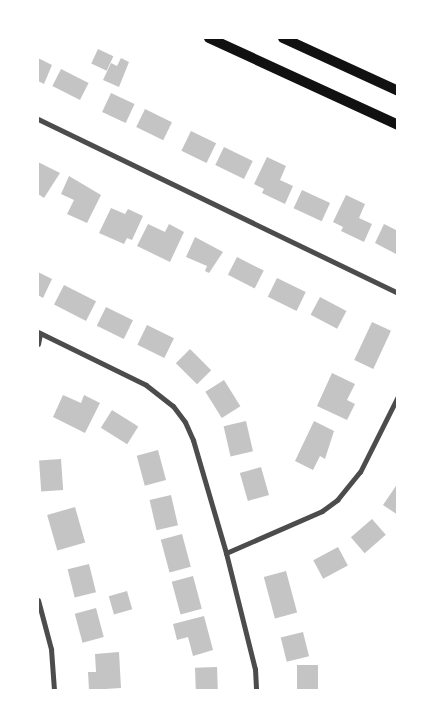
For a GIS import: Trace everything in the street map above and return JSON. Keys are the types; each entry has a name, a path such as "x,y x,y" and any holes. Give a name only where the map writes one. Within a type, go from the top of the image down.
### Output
{"main road":[{"path":"209,38 398,125"},
{"path":"283,38 398,91"}],"street":[{"path":"38,119 398,293"},
{"path":"38,344 39,333 146,385 173,406 193,440 226,553 255,669 256,690"},
{"path":"226,553 322,511 336,500 360,472 398,396"},
{"path":"38,600 51,649 54,690"}],"building":[{"path":"98,49 113,56 107,71 91,64"},
{"path":"38,58 52,65 44,84 38,81"},
{"path":"121,58 129,62 119,87 103,80 111,63 117,66"},
{"path":"61,69 89,83 80,100 52,86"},
{"path":"111,93 135,104 126,123 102,112"},
{"path":"145,109 172,122 163,140 136,127"},
{"path":"191,131 216,143 207,163 181,151"},
{"path":"224,147 253,161 244,179 215,165"},
{"path":"267,157 286,166 280,180 293,186 285,204 262,193 264,189 254,184"},
{"path":"38,162 60,173 44,198 38,194"},
{"path":"69,176 101,195 87,223 67,214 74,200 61,194"},
{"path":"302,190 330,203 322,221 294,208"},
{"path":"346,195 365,204 359,218 372,224 364,242 341,231 343,227 333,222"},
{"path":"111,208 125,214 128,209 143,216 132,240 127,238 124,244 99,233"},
{"path":"148,224 165,232 169,224 184,232 170,262 137,246"},
{"path":"384,224 398,231 398,255 375,243"},
{"path":"195,237 223,252 209,273 205,271 207,266 186,257"},
{"path":"237,257 264,271 255,288 228,275"},
{"path":"38,272 52,279 43,298 38,295"},
{"path":"277,278 306,292 297,311 268,297"},
{"path":"64,285 96,301 86,321 54,305"},
{"path":"320,297 346,311 337,329 311,315"},
{"path":"106,307 133,320 124,339 97,326"},
{"path":"372,322 391,331 373,369 354,360"},
{"path":"147,325 174,338 164,358 137,345"},
{"path":"190,349 211,370 197,384 176,363"},
{"path":"332,373 355,384 347,400 355,404 347,420 317,406"},
{"path":"224,380 240,406 222,418 205,392"},
{"path":"63,395 81,403 84,395 100,403 85,433 53,417"},
{"path":"112,410 138,426 127,444 101,428"},
{"path":"246,421 253,451 231,456 224,426"},
{"path":"314,421 334,431 325,459 320,456 313,470 295,461"},
{"path":"158,450 166,480 145,486 137,456"},
{"path":"61,459 63,490 41,491 39,461"},
{"path":"261,467 269,495 248,501 240,473"},
{"path":"398,483 398,515 383,505"},
{"path":"171,495 178,525 157,530 150,500"},
{"path":"75,507 85,543 57,551 47,515"},
{"path":"372,519 386,535 365,553 351,537"},
{"path":"182,534 191,567 170,573 161,540"},
{"path":"338,547 348,566 323,579 313,560"},
{"path":"89,564 96,592 75,597 68,569"},
{"path":"286,571 297,613 275,618 264,577"},
{"path":"193,576 202,609 181,615 172,582"},
{"path":"127,591 132,609 114,615 109,596"},
{"path":"96,608 104,637 83,643 75,614"},
{"path":"204,616 213,650 193,656 188,637 177,640 173,624"},
{"path":"303,632 309,656 287,662 281,638"},
{"path":"119,652 121,688 89,690 88,672 96,672 95,654"},
{"path":"297,665 318,665 318,690 297,690"},
{"path":"217,667 218,690 196,690 195,668"}]}
